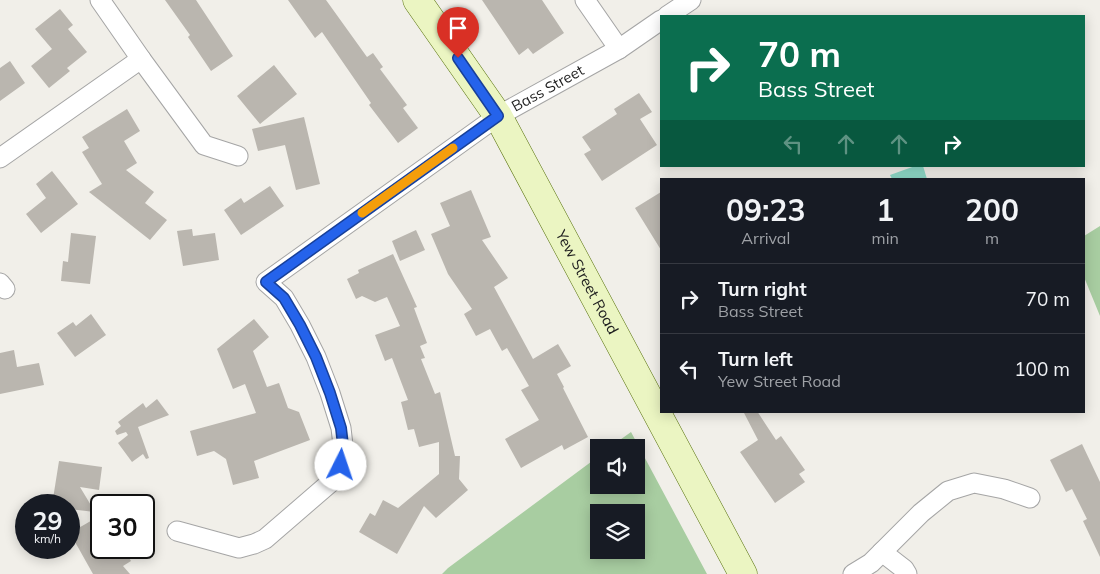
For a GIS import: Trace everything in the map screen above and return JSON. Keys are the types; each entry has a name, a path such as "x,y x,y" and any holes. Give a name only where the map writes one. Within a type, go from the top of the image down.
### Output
{"street":[{"path":"100,0 204,145 238,156"},
{"name":"Yew Street Road","path":"417,0 498,116 743,574"},
{"path":"585,0 619,49"},
{"path":"668,15 691,0"},
{"name":"Bass Street","path":"176,531 239,548 254,544 265,540 338,476 344,454 341,428 330,393 316,357 300,325 284,298 266,282 498,116 619,49 660,21"},
{"path":"0,158 141,59"},
{"path":"853,574 871,563 921,513 948,491 974,483 1030,498"},
{"path":"882,552 904,569 907,574"}],"green space":[{"path":"912,167 923,167 927,178 892,178 890,175"},
{"path":"1100,226 1100,316 1085,279 1085,235"},
{"path":"631,432 635,439 621,439"},
{"path":"645,458 707,574 442,574 590,463 590,494 645,494"}],"building":[{"path":"165,0 196,0 233,56 211,71 188,37 190,35"},
{"path":"288,0 326,0 367,57 373,53 383,67 380,69 407,105 403,108 418,128 398,143 369,105 371,103 322,32 315,38"},
{"path":"482,0 542,0 564,33 533,54 528,48 519,55"},
{"path":"60,9 73,25 68,29 87,52 67,68 70,71 49,88 31,66 52,49 35,29"},
{"path":"10,61 25,83 0,101 0,68"},
{"path":"274,65 297,94 260,124 237,96"},
{"path":"639,93 652,112 640,119 657,145 602,181 584,154 591,150 582,137 617,114 614,109"},
{"path":"127,109 140,131 124,141 137,163 126,170 154,192 145,203 167,220 150,240 89,192 102,184 82,152 89,148 82,137"},
{"path":"304,117 320,184 296,190 285,145 258,151 252,129"},
{"path":"52,171 78,204 41,233 26,214 46,198 36,184"},
{"path":"270,186 284,206 241,235 224,210 241,198 244,203"},
{"path":"471,190 491,237 482,240 508,278 494,287 533,359 558,344 571,366 557,374 588,437 564,450 562,445 521,468 505,439 539,420 521,390 529,386 507,348 502,351 490,329 476,336 464,314 472,309 448,274 431,234 450,226 440,203"},
{"path":"660,193 660,248 635,208"},
{"path":"192,229 193,236 215,233 219,260 183,266 177,231"},
{"path":"416,230 425,250 400,261 392,241"},
{"path":"71,233 96,236 90,284 61,281 63,261 68,262"},
{"path":"393,254 417,307 414,308 427,343 420,346 425,358 421,359 435,394 440,392 455,456 460,456 459,479 468,490 436,518 424,506 397,554 359,532 370,513 375,516 383,500 398,508 439,474 439,442 419,447 414,429 408,430 401,402 408,400 392,358 385,361 375,335 400,326 387,297 375,302 362,296 356,299 347,279 359,273 358,270"},
{"path":"91,314 106,335 75,357 57,333 73,322 76,326"},
{"path":"254,319 269,337 253,351 267,387 279,383 288,408 299,412 310,440 254,461 259,478 233,485 226,459 214,451 197,456 190,431 256,413 245,384 233,389 217,349"},
{"path":"14,350 17,367 39,363 44,385 0,394 0,353"},
{"path":"157,399 169,415 138,427 149,458 146,459 143,454 132,462 118,443 128,435 126,432 117,435 115,431 121,426 118,422 143,403 146,408"},
{"path":"744,413 758,413 776,440 781,436 805,470 799,474 805,482 775,503 740,452 758,440"},
{"path":"1082,444 1100,482 1100,557 1083,521 1087,519 1072,489 1066,492 1050,460"},
{"path":"59,461 102,467 99,490 80,487 90,504 90,511 80,510 80,494 54,494"},
{"path":"90,521 90,559 130,559 131,561 123,566 130,574 93,574 80,551 80,527"}],"slow traffic":[{"path":"362,213 453,148"}],"route":[{"path":"341,465 344,454 341,428 316,357 284,298 266,282 498,116 458,58"}]}
